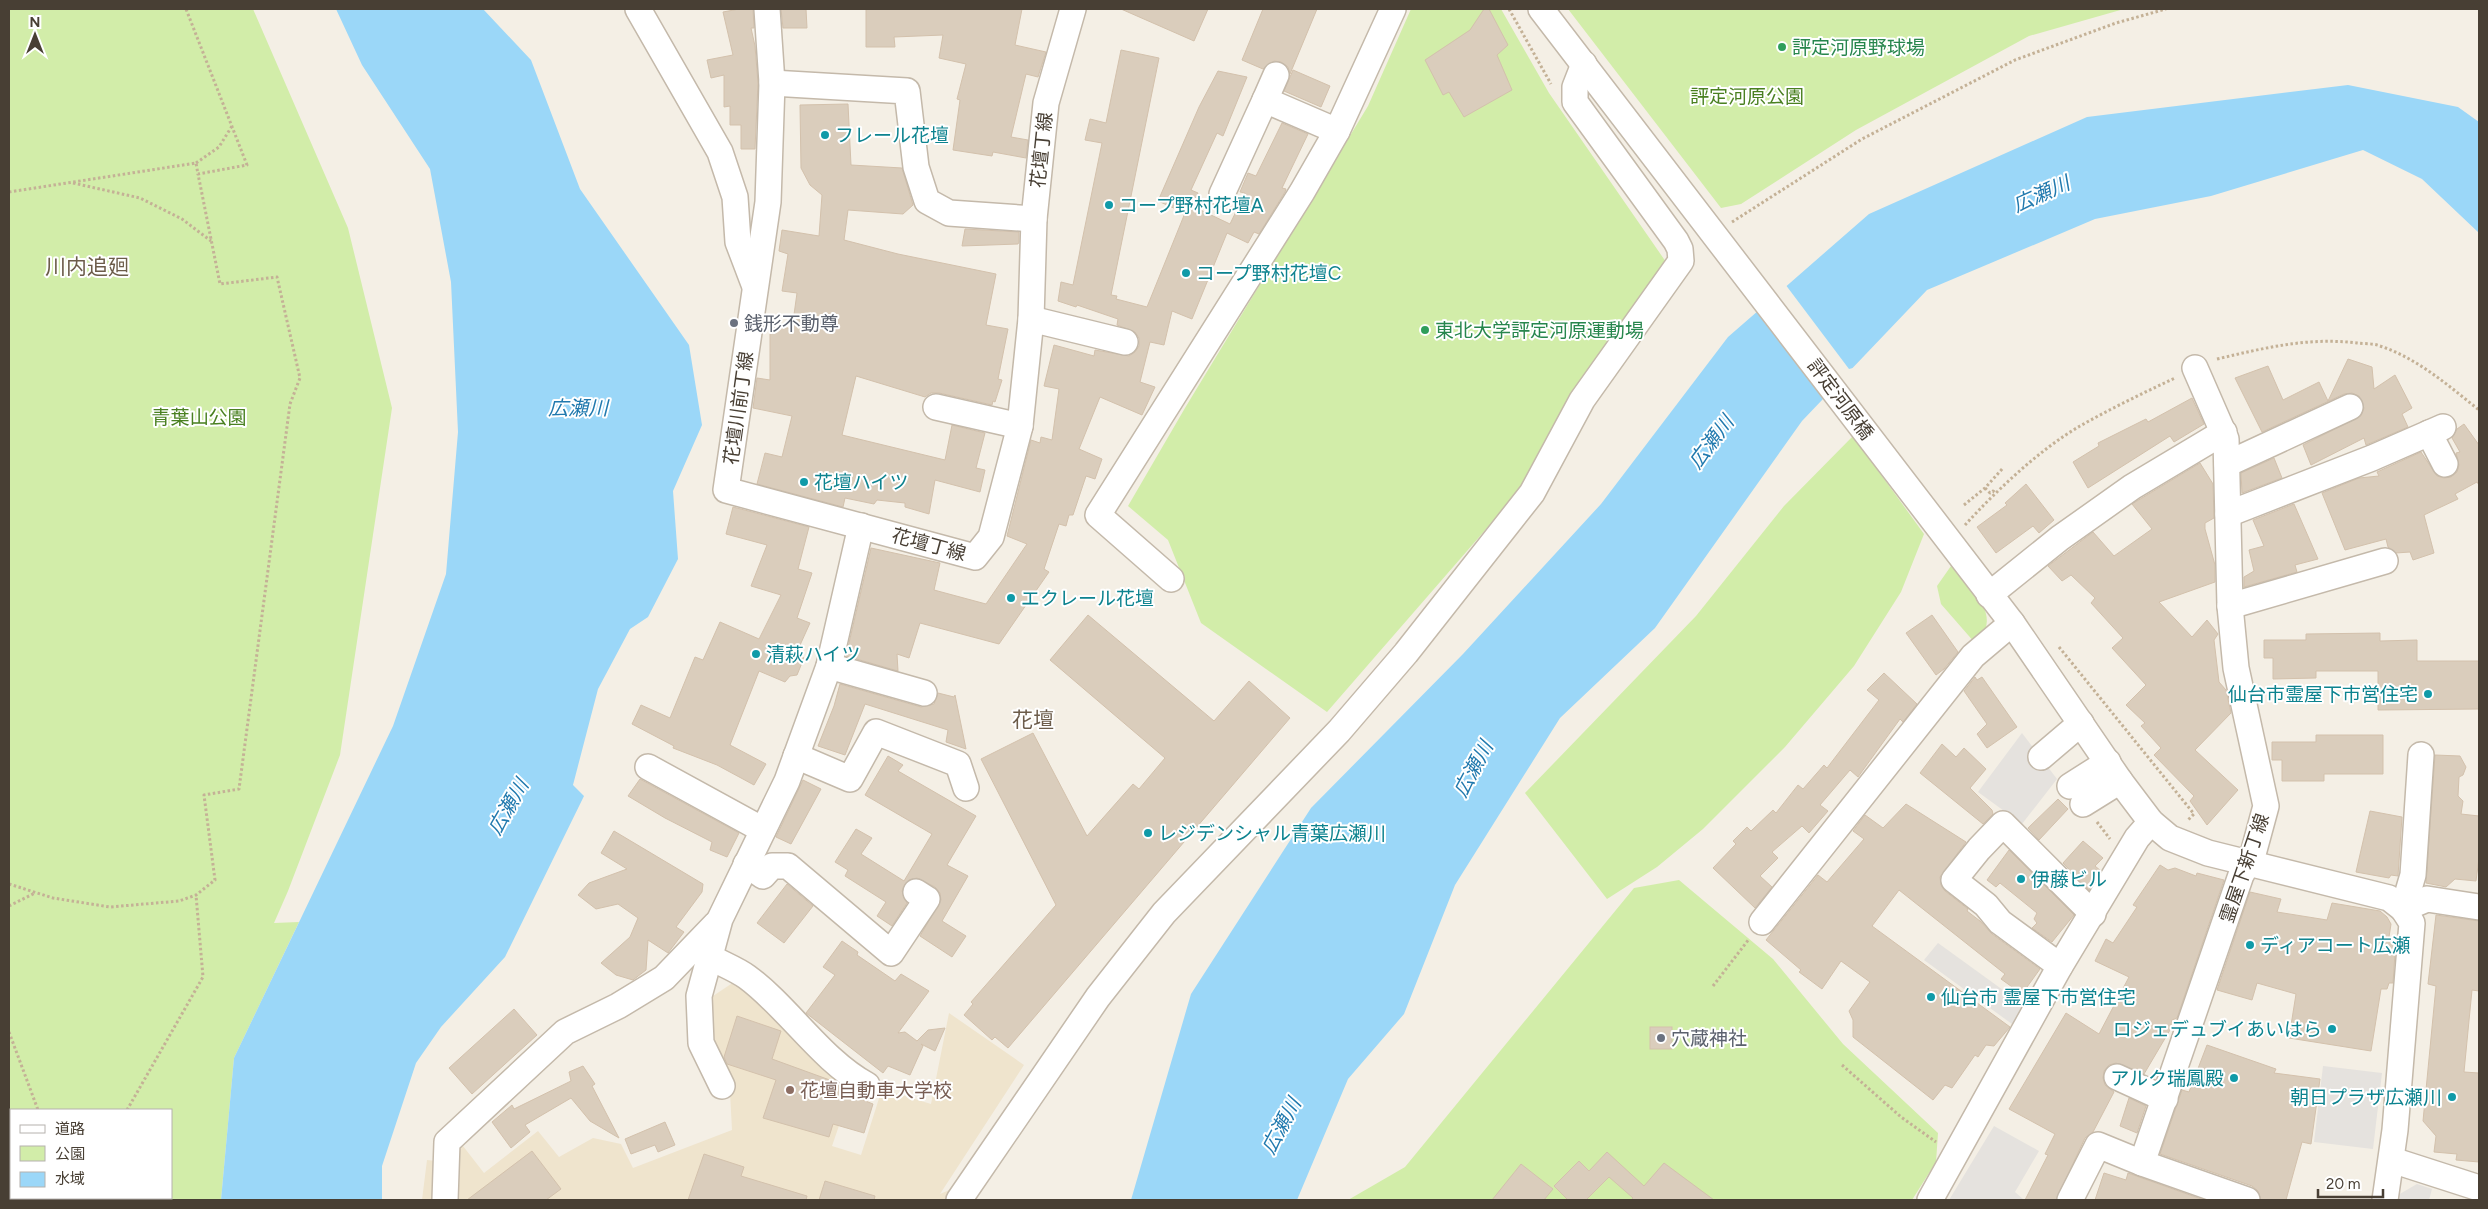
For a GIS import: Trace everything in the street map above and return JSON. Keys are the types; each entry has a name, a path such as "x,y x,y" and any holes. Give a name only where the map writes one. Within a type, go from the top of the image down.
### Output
{"street":[{"path":"638,9 720,152 735,197 738,242 755,286"},
{"name":"花壇川前丁線","path":"767,9 772,83 768,202 726,490 861,526"},
{"name":"花壇丁線","path":"861,526 975,557 991,537 1020,426 1031,319 1034,219 1046,103 1073,9"},
{"path":"1171,579 1098,515 1302,192 1337,131 1393,9"},
{"name":"評定河原橋","path":"1541,9 1714,233 1956,531 1989,595 2012,623 2151,822 2170,838 2208,853 2389,898 2403,909"},
{"path":"959,1200 1098,997 1164,913 1339,731 1406,653 1532,493 1582,400 1681,261 1680,249 1676,241 1575,102 1575,87 1584,64"},
{"path":"1222,194 1276,75"},
{"path":"772,83 907,91 916,167 928,200 949,213 1034,219"},
{"path":"1265,100 1337,131"},
{"path":"1031,319 1125,342"},
{"name":"霊屋下新丁線","path":"2142,1163 2241,875 2248,863 2266,806 2236,668 2230,606 2227,464 2224,432 2195,368"},
{"path":"936,407 1020,426"},
{"path":"2227,464 2350,407"},
{"path":"2228,514 2436,430 2445,464"},
{"path":"1989,595 2060,538 2132,487 2224,432"},
{"path":"722,1086 701,1043 698,996 720,919 787,781 829,666 861,526"},
{"path":"2230,606 2386,561"},
{"path":"1762,922 1973,656 2012,623"},
{"path":"829,666 924,693"},
{"path":"2041,758 2081,723"},
{"path":"796,756 850,779 876,732 958,764 966,788"},
{"path":"2386,1200 2392,1160 2412,923 2403,909 2413,875 2421,755"},
{"path":"648,767 763,830"},
{"path":"2076,795 2114,771"},
{"path":"1930,1200 2060,966 2137,838 2151,822"},
{"path":"2060,966 2000,922 1986,905 1954,880 1979,849 2003,824 2093,914"},
{"path":"746,864 763,876 772,866 788,866 890,953 929,900"},
{"path":"2403,909 2427,899 2479,907"},
{"path":"445,1200 447,1142 565,1032 618,1006 664,978 698,945 720,919"},
{"path":"710,957 747,977 832,1057 847,1074 867,1084"},
{"path":"2117,1077 2165,1099"},
{"path":"2070,1200 2098,1145 2142,1163 2247,1200"},
{"path":"2392,1160 2479,1188"}],"path":[{"path":"186,9 247,164 198,174"},
{"path":"1714,233 1862,139 2015,60 2116,23 2166,9"},
{"path":"9,192 196,163 219,146 232,126"},
{"path":"9,884 54,898 110,907 179,901 196,895 215,880 204,794 239,789 290,404 300,378 277,276 220,284 196,163"},
{"path":"72,182 140,198 182,218 211,241"},
{"path":"1970,519 1996,493 2055,443 2079,427 2195,368 2230,356 2276,345 2311,340 2379,345 2411,360 2444,382 2479,410"},
{"path":"1964,505 1985,488 2003,468"},
{"path":"1985,488 1990,493 1993,490 1996,493"},
{"path":"2057,644 2194,814 2188,821"},
{"path":"9,906 36,892"},
{"path":"128,1109 203,977 196,895"},
{"path":"1713,986 1762,922"},
{"path":"9,1032 38,1109"},
{"path":"1842,1065 1901,1117 1960,1146"}],"shaded area":[{"path":"2022,733 2057,779 2022,824 1978,792"},
{"path":"1938,943 2025,1006 2012,1024 1924,960"},
{"name":"花壇自動車大学校","path":"734,982 789,1033 853,1085 832,1146 861,1155 882,1089 931,1104 949,1013 1024,1065 940,1194 959,1186 947,1200 456,1200 457,1150 463,1146 484,1173 538,1131 559,1157 593,1138 621,1144 633,1168 732,1130 730,1092 713,1041 710,998"},
{"path":"2323,1066 2382,1073 2373,1149 2314,1142"},
{"path":"1994,1126 2039,1151 2015,1192 2024,1200 1949,1200"},
{"path":"427,1160 436,1161 435,1200 422,1200"},
{"path":"2417,1184 2432,1189 2429,1200 2397,1200 2398,1195"}],"green space":[{"name":"青葉山公園","path":"9,9 253,9 348,228 392,408 340,755 274,923 299,922 234,1058 221,1200 9,1200"},
{"name":"東北大学評定河原運動場","path":"1411,9 1501,9 1549,93 1666,262 1527,482 1327,712 1201,623 1168,540 1128,506 1185,408 1368,106"},
{"name":"評定河原公園","path":"1568,9 2124,9 2029,36 1856,130 1741,204 1721,208"},
{"path":"1853,436 1924,534 1901,592 1854,666 1785,747 1703,829 1657,867 1607,899 1525,793 1696,616 1784,506"},
{"path":"1951,566 1977,595 1986,613 1985,630 1975,643 1941,604 1937,586"},
{"path":"1679,880 1773,959 1843,1044 1938,1133 1936,1162 1912,1200 1348,1200 1405,1167 1634,888"}],"water":[{"name":"広瀬川","path":"336,9 483,9 531,60 580,189 689,345 702,425 673,491 678,559 648,617 630,629 598,689 573,785 584,796 505,957 441,1027 416,1063 382,1166 382,1200 221,1200 234,1058 393,726 446,574 458,432 451,282 430,169 362,65"},
{"path":"2348,85 2458,107 2479,122 2479,233 2422,179 2363,150 2211,196 2095,219 1927,290 1802,421 1655,628 1560,718 1455,885 1404,1014 1348,1079 1297,1200 1131,1200 1191,994 1311,808 1463,654 1601,504 1728,337 1869,214 2087,117"}],"pier":[{"path":"1785,284 1849,369 1857,367 1826,400 1756,309"}],"building":[{"path":"753,9 754,28 751,28 755,46 758,83 755,149 741,149 741,125 730,125 730,106 724,107 724,75 711,78 707,60 733,55 723,12"},
{"path":"781,9 806,9 807,28 783,28"},
{"path":"866,9 1022,9 1015,45 1046,52 1038,77 1026,74 1011,137 1028,140 1026,158 993,152 992,156 953,150 960,100 957,99 966,64 939,58 943,35 894,37 895,47 866,47"},
{"path":"1121,9 1208,9 1194,41"},
{"path":"1263,9 1317,9 1290,74 1288,67 1281,62 1274,61 1263,69 1242,60"},
{"path":"1484,9 1489,9 1508,45 1497,55 1512,90 1464,117 1449,92 1443,95 1425,60 1470,30"},
{"path":"1121,50 1159,58 1111,295 1117,296 1116,299 1147,307 1185,213 1158,201 1199,107 1218,71 1247,77 1223,136 1217,133 1191,190 1198,193 1192,206 1230,224 1245,193 1240,192 1248,173 1256,176 1282,123 1308,134 1282,188 1286,189 1285,192 1259,234 1254,232 1248,243 1227,233 1192,319 1172,311 1164,345 1150,342 1140,382 1155,387 1142,415 1100,397 1079,449 1102,459 1095,479 1086,476 1073,515 1069,515 1066,526 1059,524 1044,569 1049,572 999,644 920,623 909,658 897,654 898,671 846,656 871,548 940,563 934,590 986,604 1027,544 1007,536 1031,440 1040,443 1041,437 1052,440 1059,389 1044,386 1054,345 1094,356 1095,350 1129,356 1139,346 1139,338 1135,332 1117,325 1118,319 1077,305 1076,307 1058,301 1061,282 1073,285 1102,143 1085,140 1090,119 1106,123"},
{"path":"1293,70 1330,86 1321,107 1284,91"},
{"path":"848,104 851,165 902,168 913,205 903,214 848,210 844,240 898,254 996,274 986,325 1008,329 998,379 1002,380 995,402 993,401 992,405 939,393 931,393 925,397 856,376 842,435 945,460 952,425 985,433 976,468 985,470 980,492 935,480 929,514 905,507 905,503 877,500 874,504 845,498 843,507 757,484 765,453 782,457 792,416 753,408 757,378 770,380 770,324 792,329 797,293 782,291 788,254 779,251 782,230 819,236 822,195 810,185 801,168 800,105"},
{"path":"965,229 1019,232 1019,242 1018,244 962,246"},
{"path":"2348,359 2372,367 2374,389 2395,375 2412,408 2402,414 2408,427 2366,445 2364,438 2311,465 2303,445 2361,416 2364,408 2359,396 2352,393 2344,394 2262,432 2235,378 2268,366 2283,400 2319,382 2328,401"},
{"path":"2192,398 2204,424 2174,442 2170,436 2088,488 2073,462 2099,446 2098,443 2146,419 2148,422"},
{"path":"2464,424 2479,445 2479,485 2477,482 2455,494 2458,499 2424,515 2434,553 2413,560 2410,552 2396,553 2388,547 2386,539 2345,550 2322,493 2359,478 2379,476 2377,472 2421,452 2437,476 2451,477 2457,472 2459,465 2456,453 2460,452 2452,438 2457,429"},
{"path":"2274,458 2282,478 2242,493 2241,473"},
{"path":"2200,463 2213,484 2214,518 2205,523 2205,529 2215,565 2215,582 2159,602 2192,637 2207,620 2218,634 2214,640 2219,682 2226,690 2231,713 2195,750 2238,790 2207,825 2190,801 2194,796 2154,755 2161,748 2141,726 2145,723 2126,705 2146,685 2112,648 2123,638 2091,603 2095,598 2071,575 2062,581 2048,566 2093,532 2114,556 2152,529 2132,504"},
{"path":"2026,484 2054,520 2039,533 2033,526 1996,553 1977,527 2007,505 2005,503"},
{"path":"2294,504 2318,559 2295,565 2297,572 2244,587 2244,577 2254,571 2249,550 2264,546 2253,520"},
{"path":"733,507 809,527 798,569 812,573 797,618 810,623 796,654 804,658 797,675 790,676 785,682 759,671 730,745 766,764 754,785 717,765 673,748 674,746 632,724 641,705 670,718 695,657 703,660 720,622 759,639 781,595 751,586 767,545 726,534"},
{"name":"レジデンシャル青葉広瀬川","path":"1088,615 1214,721 1249,681 1290,718 1008,1048 995,1037 992,1040 964,1015 973,1004 971,1002 1056,905 981,759 1033,733 1087,836 1133,784 1139,789 1165,758 1050,660"},
{"path":"1932,615 1958,652 1944,669 1936,675 1906,633"},
{"name":"仙台市霊屋下市営住宅","path":"2380,633 2380,641 2417,640 2417,661 2479,661 2479,709 2378,710 2378,671 2316,671 2316,678 2273,679 2273,658 2264,658 2264,640 2306,640 2306,634"},
{"path":"1884,673 1917,704 1903,722 1900,719 1858,777 1850,770 1820,805 1828,811 1809,833 1802,826 1772,852 1778,858 1760,876 1772,887 1755,908 1713,868 1736,844 1733,841 1747,827 1751,831 1773,810 1776,813 1798,785 1803,789 1824,765 1827,768 1879,700 1867,690"},
{"path":"1975,677 1977,680 1982,677 2017,727 1987,748 1977,734 1987,724 1964,691"},
{"path":"840,684 921,707 934,704 938,693 954,697 955,695 966,749 946,742 948,730 865,704 845,755 818,746 834,706"},
{"path":"2316,735 2383,735 2383,774 2324,774 2324,781 2282,781 2282,760 2272,760 2272,742 2316,742"},
{"path":"1942,744 1956,757 1964,748 1986,769 1970,788 1992,810 1993,814 1983,824 1920,773"},
{"path":"2435,755 2460,756 2466,767 2463,775 2459,777 2458,796 2463,801 2461,814 2479,816 2479,858 2476,881 2455,879 2446,887 2426,883"},
{"path":"888,756 903,765 898,771 976,816 947,865 968,876 942,921 966,936 952,957 920,936 941,900 940,893 935,887 917,878 909,880 902,891 907,903 892,926 877,916 886,902 845,876 848,870 835,862 856,829 872,838 861,854 904,881 932,834 865,795"},
{"path":"640,779 739,833 727,857 710,850 712,842 665,818 628,796"},
{"path":"803,780 821,789 791,844 776,837"},
{"path":"2058,799 2068,809 2039,840 2028,828"},
{"path":"1906,804 1966,842 1940,877 1941,885 1945,891 1968,909 1967,911 1992,934 2040,969 2022,994 2001,979 2005,974 1899,890 1872,926 2010,1027 1994,1046 1986,1045 1978,1057 1975,1055 1952,1088 1945,1085 1933,1100 1853,1037 1853,1020 1849,1011 1870,982 1841,961 1822,989 1799,972 1801,970 1766,940 1818,875 1827,882 1864,839 1853,831 1865,815 1883,828"},
{"path":"2370,811 2402,817 2398,876 2391,875 2389,878 2356,872"},
{"path":"614,831 703,884 702,892 676,927 684,932 668,953 648,940 646,970 633,980 616,975 601,963 630,937 638,918 618,904 596,909 578,895 589,883 627,869 601,853"},
{"path":"2083,841 2103,858 2095,866 2101,871 2089,890 2063,863"},
{"name":"伊藤ビル","path":"2009,850 2074,915 2052,942 2032,928 2037,923 2034,919 2037,913 2000,883 1996,887 1987,880"},
{"path":"2160,865 2168,870 2175,868 2196,876 2197,873 2224,880 2177,1018 2172,1020 2170,1030 2144,1074 2116,1063 2109,1065 2104,1071 2105,1085 2114,1092 2093,1132 2085,1138 2056,1200 2025,1200 2048,1155 2045,1154 2055,1134 2009,1109 2066,1013 2099,1034 2129,977 2095,961 2106,939 2113,943 2137,907 2133,905"},
{"path":"787,884 813,906 784,943 757,923"},
{"path":"2250,892 2281,899 2277,912 2327,920 2332,903 2380,911 2387,917 2391,924 2389,937 2396,938 2393,983 2389,983 2387,989 2381,989 2371,1051 2289,1038 2296,994 2257,983 2252,1000 2217,990"},
{"path":"2436,915 2479,921 2479,991 2472,990 2464,1072 2479,1073 2479,1162 2456,1160 2457,1154 2434,1152 2436,1136 2423,1121 2436,986 2428,984"},
{"path":"842,941 858,952 857,955 895,981 901,974 929,991 898,1033 905,1032 917,1041 928,1030 945,1028 935,1051 921,1044 923,1046 910,1075 888,1066 883,1073 806,1013 835,975 823,967"},
{"path":"514,1009 537,1035 472,1094 449,1068"},
{"path":"737,1016 781,1031 772,1059 838,1083 863,1100 873,1104 864,1133 833,1124 829,1137 763,1118 776,1080 727,1064 724,1057"},
{"name":"穴蔵神社","path":"1650,1027 1672,1027 1672,1049 1650,1049"},
{"path":"2207,1045 2276,1069 2274,1073 2320,1079 2311,1144 2302,1142 2286,1200 2261,1200 2258,1191 2252,1186 2160,1154 2182,1090 2189,1092"},
{"path":"583,1066 595,1084 592,1086 619,1138 590,1121 571,1098 525,1125 530,1132 511,1148 492,1122 512,1105 514,1109 571,1081 569,1072"},
{"path":"2129,1098 2146,1106 2137,1133 2120,1126"},
{"path":"665,1122 675,1145 658,1152 655,1145 631,1154 625,1139"},
{"path":"532,1151 561,1189 546,1200 467,1200"},
{"path":"1607,1152 1644,1186 1664,1163 1714,1200 1631,1200 1633,1198 1609,1177 1586,1200 1568,1200 1554,1186 1579,1161 1589,1171"},
{"path":"704,1154 744,1167 741,1176 807,1196 806,1200 688,1200"},
{"path":"1521,1164 1553,1189 1544,1200 1492,1200"},
{"path":"2104,1173 2126,1180 2128,1173 2204,1200 2095,1200"},
{"path":"825,1181 875,1196 874,1200 819,1200"}],"place":[{"name":"評定河原野球場","path":"1782,47"},
{"name":"フレール花壇","path":"825,135"},
{"name":"コープ野村花壇A","path":"1109,205"},
{"name":"コープ野村花壇C","path":"1186,273"},
{"name":"銭形不動尊","path":"734,323"},
{"name":"東北大学評定河原運動場","path":"1425,330"},
{"name":"花壇ハイツ","path":"804,482"},
{"name":"エクレール花壇","path":"1011,598"},
{"name":"清萩ハイツ","path":"756,654"},
{"name":"仙台市霊屋下市営住宅","path":"2428,694"},
{"name":"レジデンシャル青葉広瀬川","path":"1148,833"},
{"name":"伊藤ビル","path":"2021,879"},
{"name":"ディアコート広瀬","path":"2250,945"},
{"name":"仙台市 霊屋下市営住宅","path":"1931,997"},
{"name":"ロジェデュブイあいはら","path":"2332,1029"},
{"name":"穴蔵神社","path":"1661,1038"},
{"name":"アルク瑞鳳殿","path":"2234,1078"},
{"name":"花壇自動車大学校","path":"790,1090"},
{"name":"朝日プラザ広瀬川","path":"2452,1097"}],"district":[{"name":"川内追廻","path":"87,267"},
{"name":"花壇","path":"1033,720"}]}
